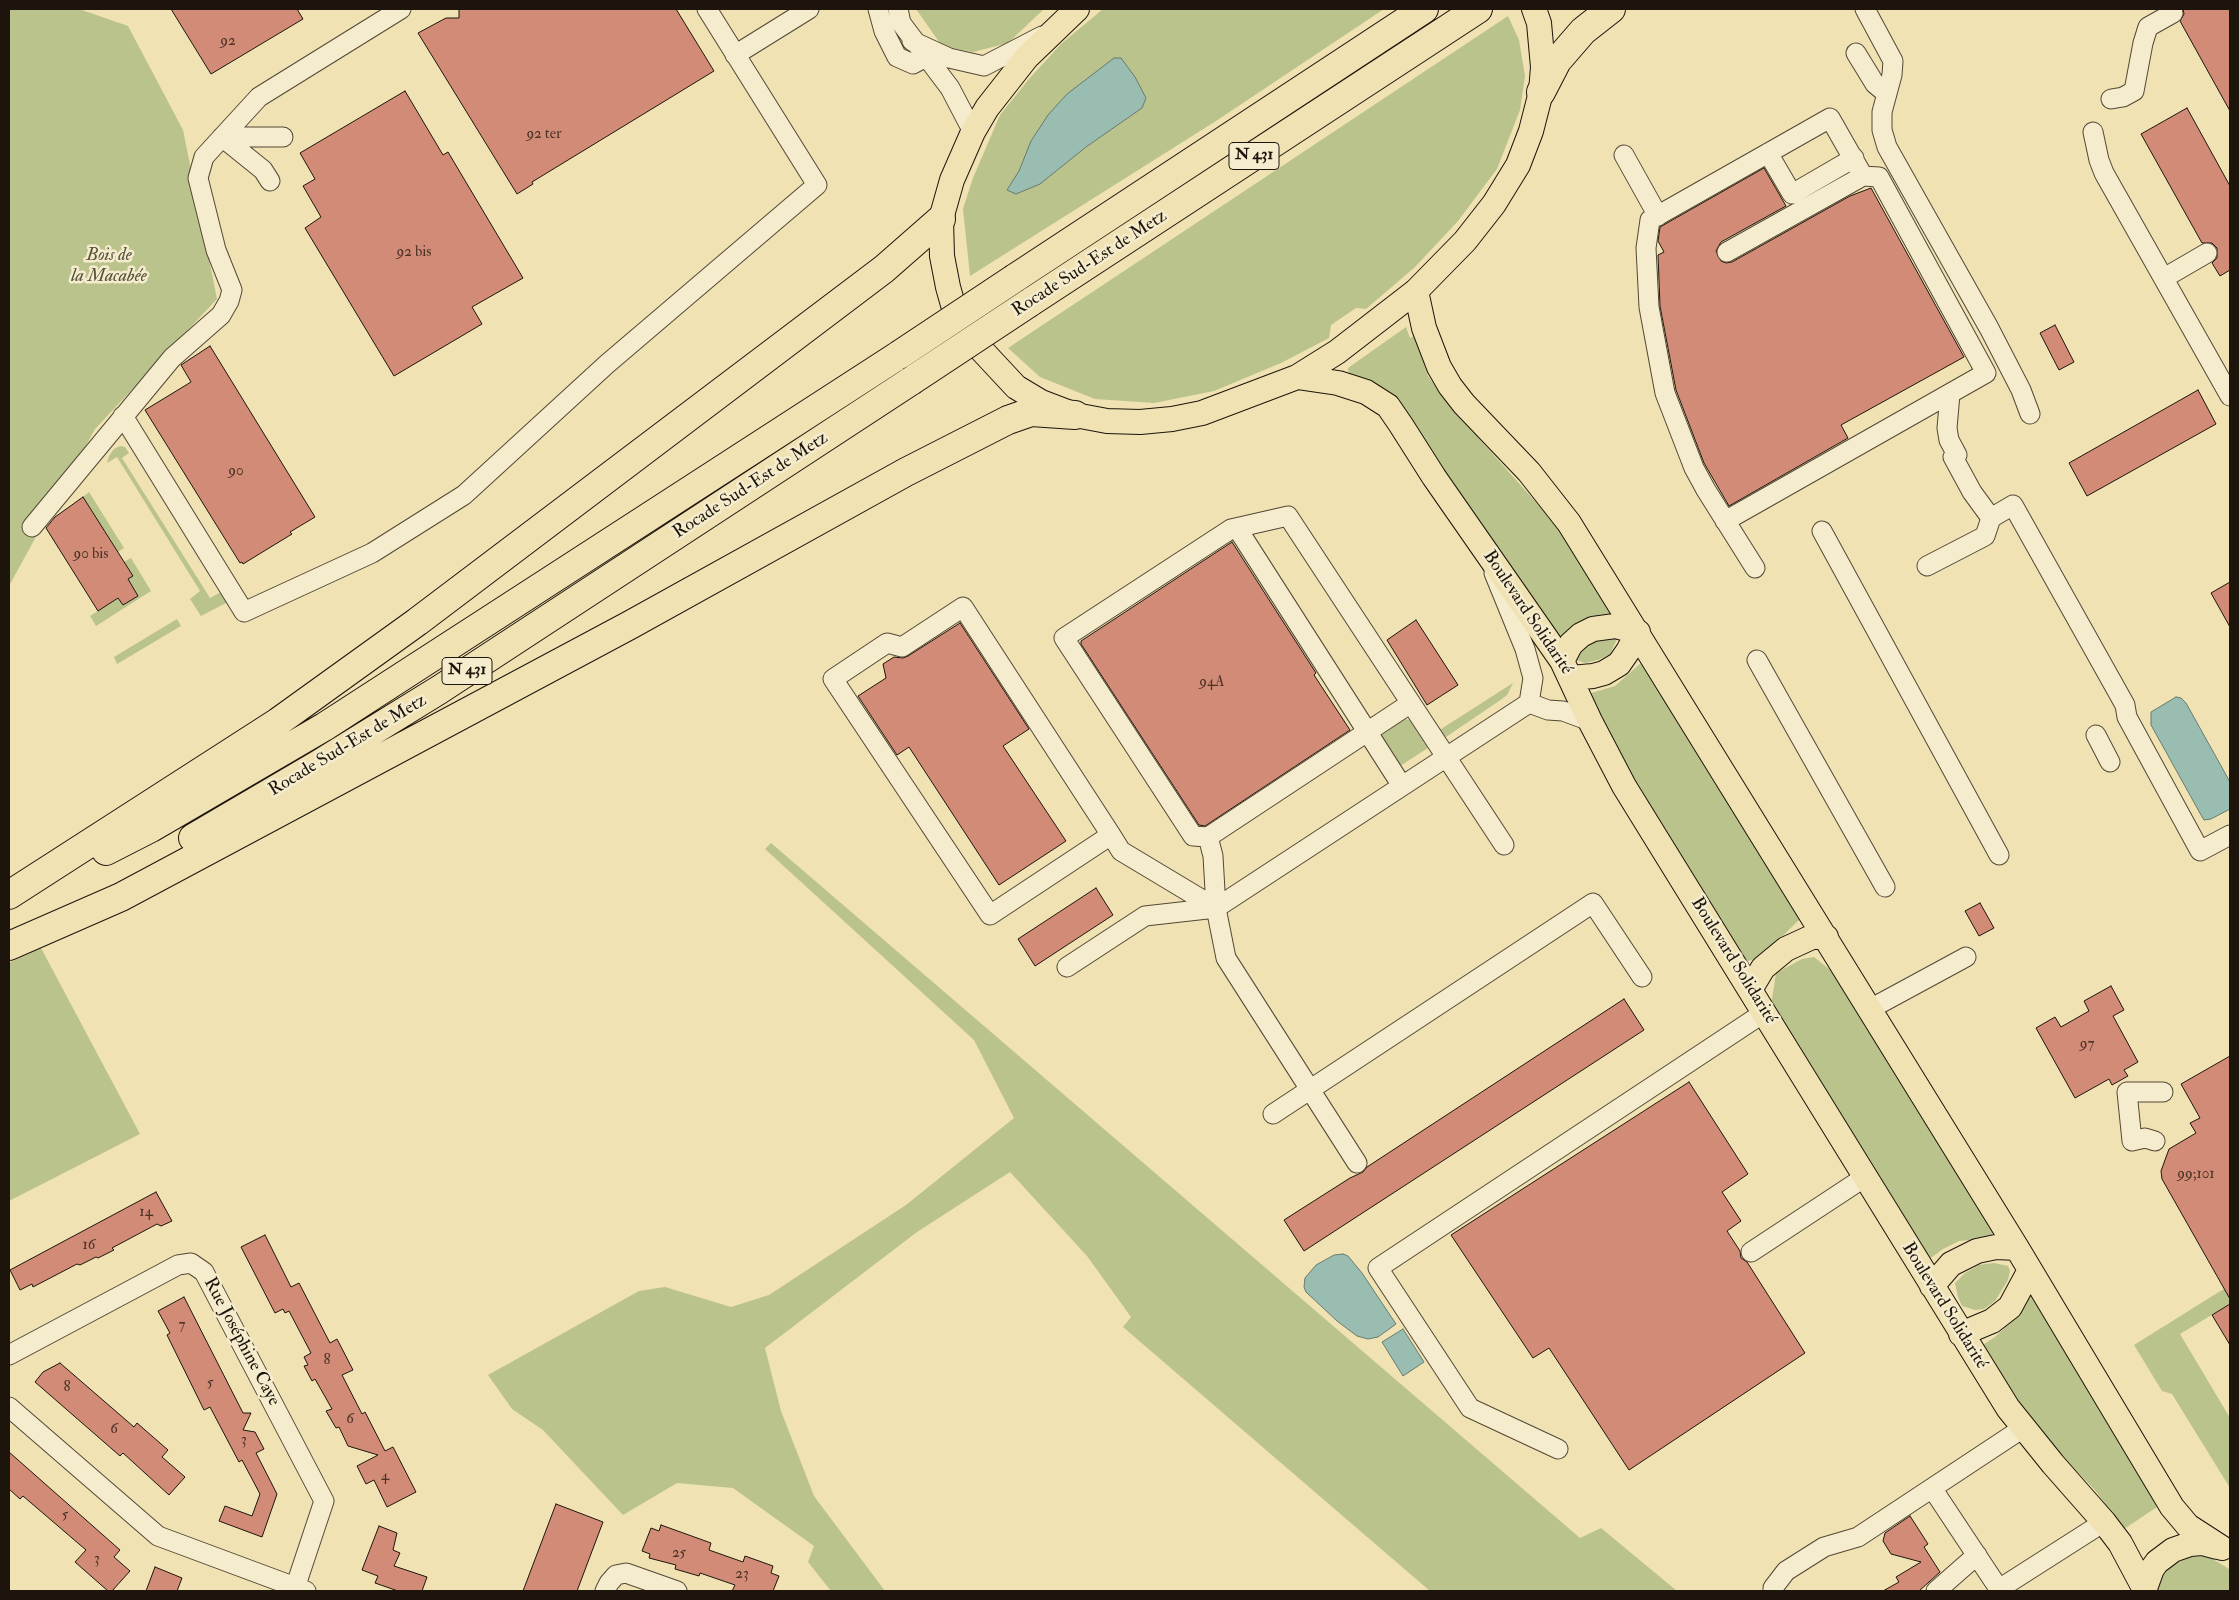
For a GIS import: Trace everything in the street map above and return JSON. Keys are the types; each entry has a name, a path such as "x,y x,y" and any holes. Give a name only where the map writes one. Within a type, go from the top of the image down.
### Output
{"highway":[{"name":"Rocade Sud-Est de Metz","path":"9,899 151,828 324,727 899,355 1424,9"},
{"name":"Rocade Sud-Est de Metz","path":"9,937 198,835 319,764 439,690 1478,9"},
{"path":"1541,92 1557,61 1583,31 1611,9"},
{"path":"9,895 278,722 417,622 884,269 942,219"},
{"path":"9,946 121,897 622,630 906,472 1008,420 1031,412 1075,415"}],"main road":[{"path":"1077,9 1027,57 986,108 973,132 952,180 942,219 942,256 955,312 974,343 1016,386 1041,402 1075,415 1107,421 1140,422 1172,419 1202,412 1297,377 1338,352 1416,291 1466,240 1518,165 1531,131 1541,92 1543,67 1536,16"},
{"path":"1416,291 1424,328 1439,366 1450,386 1464,404 1529,472 1569,523 2017,1248 2172,1507 2188,1526 2228,1552"},
{"name":"Boulevard Solidarité","path":"1297,377 1338,383 1366,392 1388,406 1567,669 1590,722 1624,786 1751,988 2008,1408 2120,1543 2144,1590"},
{"path":"1614,626 1638,632 1619,664 1604,673 1593,676 1567,669 1571,644 1581,635 1593,629 1614,626"},
{"path":"1751,988 1763,968 1786,949 1812,937 1826,937"},
{"path":"1932,1286 1951,1264 1977,1251 1996,1247 2017,1248"},
{"path":"1961,1334 1992,1321 2010,1307 2030,1270"},
{"path":"2144,1590 2147,1578 2157,1562 2172,1550 2190,1544 2202,1544 2228,1552"}],"street":[{"path":"32,526 172,358 221,315 229,301 232,290 216,250 198,178 204,157 259,97 401,9"},
{"path":"123,416 244,612 372,553 464,494 607,364 817,185 707,9"},
{"path":"735,54 809,9"},
{"path":"878,9 884,30 898,57 913,64 926,58"},
{"path":"898,9 901,23 912,41 950,88 973,132"},
{"path":"1865,9 1893,61 1892,75 1882,112 1882,130 1888,147 1989,328 2021,390 2030,414"},
{"path":"2111,99 2134,91 2148,27 2173,13"},
{"path":"912,41 949,58 984,66 1054,30"},
{"path":"1856,53 1875,84 1886,93"},
{"path":"1755,568 1694,468 1665,393 1649,307 1647,258 1650,220 1830,118 1863,176"},
{"path":"2093,132 2104,173 2230,396"},
{"path":"222,137 283,138"},
{"path":"222,137 263,170 270,181"},
{"path":"1768,153 1792,194 1854,158"},
{"path":"1624,155 1658,216"},
{"path":"1725,521 1986,373 1878,178 1863,176 1727,252"},
{"path":"2164,278 2207,254"},
{"path":"1950,394 1947,428 1949,440 1972,492 1990,518"},
{"path":"1927,566 1985,536 1990,518 2013,505 2125,705 2127,718 2200,851 2230,835"},
{"path":"1410,703 1208,837 1193,836 1064,638 1232,529 1288,516 1504,845"},
{"path":"1237,528 1402,786"},
{"path":"1822,531 1999,854"},
{"path":"1068,967 1145,916 1216,908 1529,703 1533,678 1525,649 1512,622 1485,549"},
{"path":"1111,835 990,916 833,679 887,643 902,647 963,607 1111,835 1121,851 1216,908"},
{"path":"1757,660 1885,887"},
{"path":"1529,703 1548,710 1563,711 1590,722"},
{"path":"2096,735 2110,762"},
{"path":"1208,837 1213,856 1216,908 1226,958 1358,1163"},
{"path":"1272,1114 1593,903 1642,978"},
{"path":"1870,1009 1966,957"},
{"path":"1558,1449 1470,1408 1378,1268 1765,1012"},
{"path":"2155,1141 2145,1138 2132,1141 2127,1092 2163,1092"},
{"path":"1751,1252 1865,1177"},
{"name":"Rue Joséphine Caye","path":"9,1355 178,1265 191,1263 204,1272 324,1501 299,1590"},
{"path":"9,1407 158,1536 299,1590"},
{"path":"1773,1591 1786,1571 1824,1547 1858,1537 2023,1428"},
{"path":"1932,1488 1999,1589 2104,1522"},
{"path":"1936,1591 1977,1555"},
{"path":"605,1591 608,1583 616,1575 626,1573 677,1591"}],"green space":[{"name":"Bois de la Macabée","path":"9,9 79,9 128,26 183,130 217,299 95,429 9,586"},
{"path":"916,9 1044,9 1008,43 973,52 942,46"},
{"path":"1103,9 1384,9 1216,121 970,276 963,209 973,178 1000,115 1061,44"},
{"path":"1508,16 1519,40 1525,76 1520,110 1497,169 1458,221 1415,267 1366,309 1356,308 1331,325 1329,338 1281,363 1214,391 1154,403 1095,399 1040,377 1008,348"},
{"path":"1406,327 1410,338 1414,336 1428,376 1449,405 1558,527 1613,615 1580,624 1558,640 1456,489 1349,376 1348,368"},
{"path":"120,446 125,447 129,453 122,458 210,598 223,591 228,602 201,616 190,599 200,591 117,457 107,463 114,449"},
{"path":"89,492 124,548 118,552 83,497"},
{"path":"131,558 151,591 96,626 90,616 118,598 123,605 137,596 128,579 133,576 124,562"},
{"path":"177,619 181,626 117,664 114,657"},
{"path":"1600,633 1617,639 1610,654 1598,660 1585,663 1576,660 1574,653"},
{"path":"1642,662 1800,919 1761,957 1745,962 1618,754 1588,694 1615,686"},
{"path":"1513,683 1507,695 1443,739 1438,731"},
{"path":"1404,719 1410,720 1428,748 1400,766 1382,739 1382,735"},
{"path":"771,843 1580,1538 1601,1528 1677,1591 1430,1591 1123,1327 1131,1317 1087,1256 1010,1172 917,1232 765,1348 781,1411 814,1496 885,1591 831,1591 808,1562 814,1546 733,1488 677,1483 623,1515 543,1430 512,1409 488,1375 639,1291 665,1287 731,1307 769,1295 906,1205 1014,1118 974,1040 765,849"},
{"path":"41,948 140,1134 9,1201 9,963"},
{"path":"1814,957 1834,973 1994,1229 1992,1236 1984,1239 1959,1241 1943,1249 1928,1260 1771,1005 1776,973 1802,959"},
{"path":"1994,1263 2008,1266 2010,1271 2008,1280 1995,1301 1984,1309 1975,1310 1962,1306 1955,1283 1965,1273 1979,1265"},
{"path":"2230,1285 2230,1304 2180,1334 2230,1418 2230,1488 2172,1394 2162,1391 2134,1345"},
{"path":"2031,1295 2121,1442 2157,1507 2124,1529 2094,1489 2061,1455 2016,1397 1981,1346 1995,1337 2013,1320 2026,1297"},
{"path":"2201,1556 2211,1558 2229,1569 2230,1591 2157,1591 2164,1574 2171,1566 2190,1557"}],"water":[{"path":"1114,58 1121,58 1135,77 1146,98 1142,108 1086,147 1040,184 1016,194 1007,190 1019,171 1031,141 1048,115 1067,94"},
{"path":"2176,697 2181,698 2186,703 2230,782 2230,809 2211,819 2204,820 2151,725 2151,712"},
{"path":"1343,1254 1348,1256 1362,1273 1396,1324 1378,1337 1368,1339 1357,1336 1337,1321 1306,1292 1304,1287 1305,1278 1316,1265 1334,1255"},
{"path":"1403,1329 1424,1362 1403,1376 1382,1342"}],"building":[{"path":"171,9 297,9 303,19 211,74"},
{"path":"459,9 676,9 714,71 532,182 533,184 517,194 418,33 446,18 459,18"},
{"path":"2183,9 2230,9 2230,111 2180,21 2184,14"},
{"path":"405,91 443,155 448,152 523,278 472,307 482,324 394,376 305,228 321,217 303,186 315,179 300,153"},
{"path":"2187,108 2230,186 2230,270 2220,276 2212,263 2217,258 2217,248 2212,243 2202,243 2141,134"},
{"path":"1764,168 1786,206 1721,242 1716,251 1721,261 1726,263 1732,262 1850,196 1871,188 1964,357 1841,425 1848,438 1729,506 1704,463 1676,390 1660,306 1658,255 1664,252 1658,241 1660,227"},
{"path":"2055,325 2074,362 2059,370 2040,333"},
{"path":"210,346 315,517 290,532 292,534 243,564 242,562 240,563 145,410 191,382 181,365"},
{"path":"2198,390 2216,424 2087,496 2069,463"},
{"path":"83,497 133,576 128,579 138,596 123,605 118,598 98,611 46,528 55,517"},
{"path":"1232,542 1316,673 1314,675 1350,730 1205,826 1199,825 1081,644 1081,641"},
{"path":"2230,582 2230,627 2211,593"},
{"path":"1416,620 1458,685 1427,705 1387,640"},
{"path":"960,623 1029,729 1003,746 1066,841 999,885 909,747 897,755 858,696 886,678 883,664 894,657 903,658 908,656"},
{"path":"1096,888 1113,915 1035,966 1018,939"},
{"path":"1980,903 1994,928 1979,936 1965,911"},
{"path":"2111,986 2124,1010 2113,1016 2138,1062 2124,1070 2128,1076 2112,1085 2109,1079 2075,1098 2036,1028 2055,1017 2061,1027 2089,1011 2084,1001"},
{"path":"1624,999 1644,1030 1304,1251 1284,1220 1350,1178 1363,1172 1367,1167"},
{"path":"2230,1056 2230,1299 2162,1179 2161,1171 2169,1149 2196,1133 2190,1123 2200,1118 2181,1084"},
{"path":"1689,1082 1748,1174 1722,1192 1741,1221 1727,1231 1740,1251 1741,1258 1747,1262 1805,1353 1629,1470 1549,1348 1533,1358 1451,1235"},
{"path":"156,1192 172,1221 161,1226 157,1224 112,1248 114,1250 98,1258 96,1257 80,1265 77,1264 33,1287 32,1284 20,1290 10,1270"},
{"path":"265,1235 291,1287 299,1283 330,1343 337,1339 353,1370 342,1375 362,1414 365,1412 385,1451 393,1447 416,1492 387,1507 374,1480 366,1484 357,1466 378,1455 348,1446 339,1427 336,1428 326,1411 332,1409 315,1379 312,1381 304,1366 308,1365 304,1357 311,1353 289,1311 285,1313 283,1309 275,1313 241,1247"},
{"path":"184,1297 243,1413 251,1413 243,1430 255,1432 264,1449 256,1453 277,1494 262,1537 219,1521 225,1506 252,1516 260,1494 242,1460 239,1462 210,1407 204,1410 167,1335 170,1333 158,1311"},
{"path":"2230,1304 2230,1345 2212,1315"},
{"path":"60,1363 134,1427 137,1423 168,1450 162,1457 185,1477 169,1495 123,1453 120,1456 35,1382 43,1372"},
{"path":"9,1452 120,1550 114,1557 130,1571 112,1591 108,1591 75,1562 86,1550 23,1496 20,1499 9,1489"},
{"path":"556,1504 603,1522 577,1591 523,1591"},
{"path":"1910,1516 1928,1544 1924,1547 1940,1572 1919,1591 1883,1591 1899,1582 1896,1577 1921,1562 1891,1554 1883,1541 1885,1533"},
{"path":"661,1525 711,1543 709,1550 743,1562 745,1556 773,1566 771,1573 779,1576 773,1591 732,1591 735,1585 700,1573 699,1576 675,1569 676,1565 649,1558 650,1554 642,1551 651,1528 659,1531"},
{"path":"379,1526 397,1533 393,1550 400,1553 394,1566 427,1577 422,1591 398,1591 375,1583 378,1576 362,1570"},
{"path":"155,1567 182,1578 177,1591 146,1591"}]}
